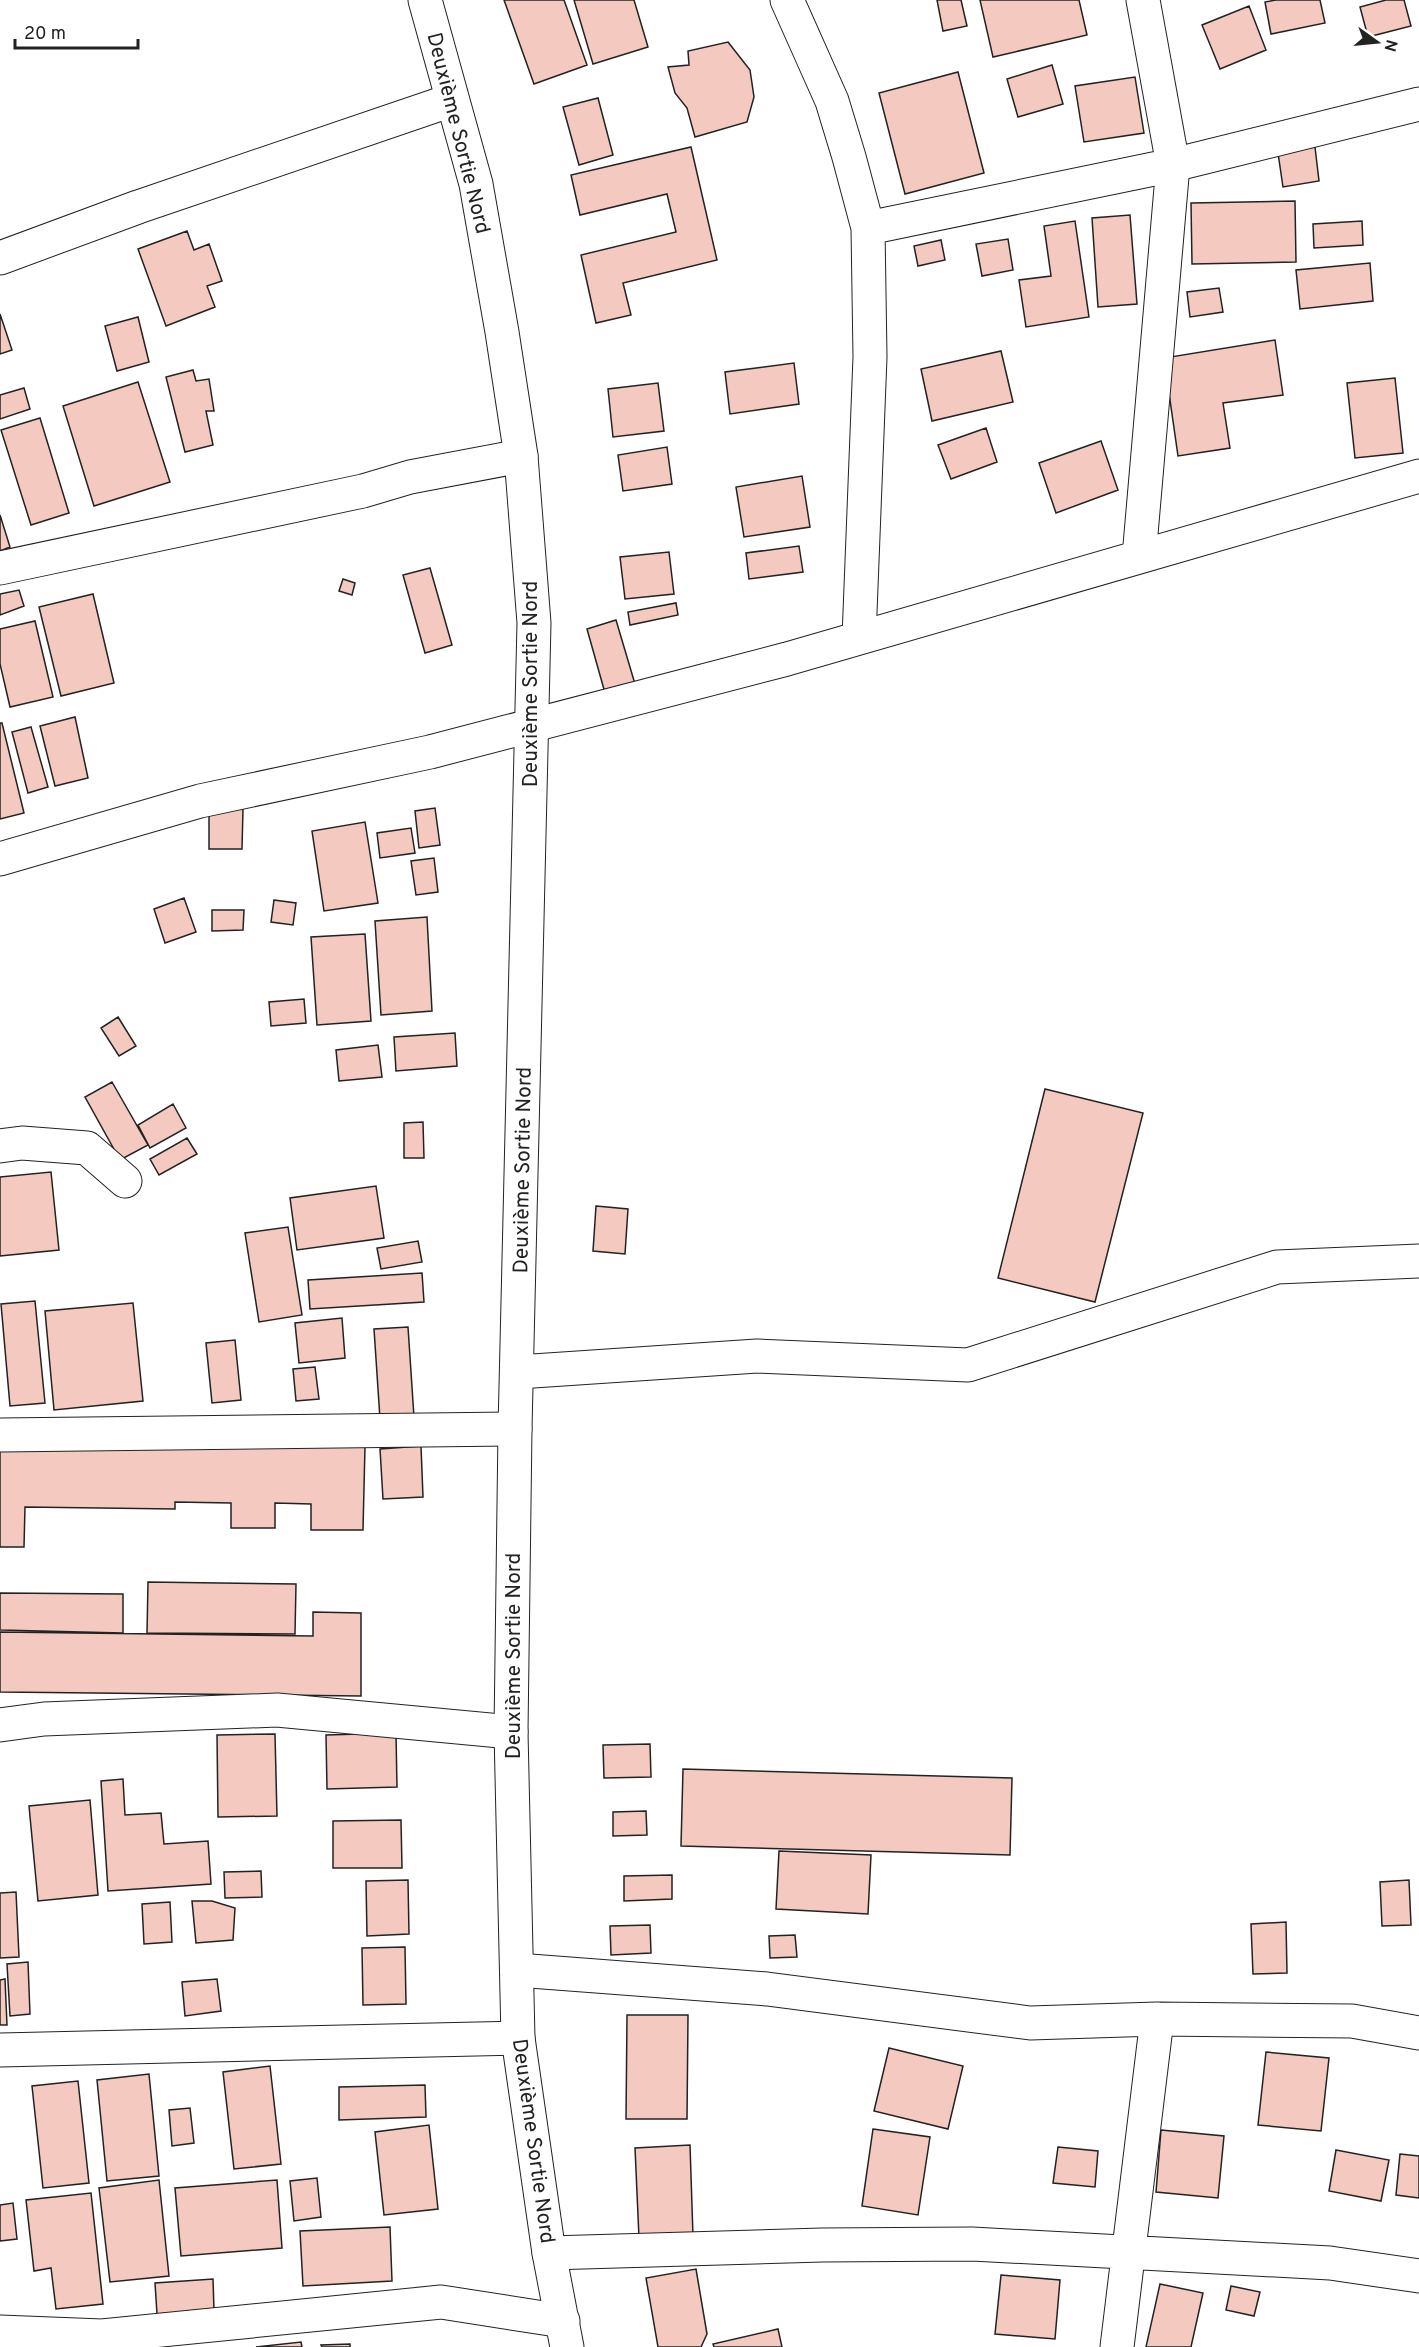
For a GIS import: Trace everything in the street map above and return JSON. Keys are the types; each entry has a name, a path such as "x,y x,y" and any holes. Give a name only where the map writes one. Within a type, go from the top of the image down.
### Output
{"street":[{"name":"Deuxième Sortie Nord","path":"424,0 476,184 521,456 534,623 515,1429 511,1732 519,2038 549,2253 565,2334"},
{"path":"787,0 832,101 867,228 870,357 859,638"},
{"path":"1139,557 1173,165 1143,0"},
{"path":"0,258 138,207 452,100"},
{"path":"867,228 1173,165 1419,104"},
{"path":"0,568 363,492 410,477 521,456"},
{"path":"0,859 200,801 430,752 787,659 1419,476"},
{"path":"0,1146 22,1143 87,1148 125,1181"},
{"path":"518,1372 757,1356 968,1365 1277,1267 1419,1261"},
{"path":"0,1435 515,1429"},
{"path":"0,1725 44,1719 277,1710 511,1732"},
{"path":"517,1970 767,1989 1030,2023 1157,2019 1353,2021 1419,2033"},
{"path":"1117,2347 1157,2019"},
{"path":"0,2050 519,2038"},
{"path":"549,2253 937,2244 1128,2251 1330,2263 1419,2276"},
{"path":"0,2332 102,2336 441,2302 565,2334"}],"building":[{"path":"504,0 564,0 587,65 534,84"},
{"path":"574,0 634,0 648,47 593,64"},
{"path":"937,0 961,0 967,26 943,31"},
{"path":"980,0 1079,0 1087,35 993,57"},
{"path":"1320,0 1325,23 1271,34 1265,2"},
{"path":"1386,0 1404,0 1411,26 1368,37 1360,7"},
{"path":"1249,6 1266,50 1220,69 1202,25"},
{"path":"728,42 750,70 754,97 747,122 695,137 687,108 675,93 668,67 689,65 688,51"},
{"path":"1052,65 1063,104 1018,117 1007,79"},
{"path":"958,72 984,173 905,194 879,93"},
{"path":"1135,77 1144,133 1084,142 1075,86"},
{"path":"598,98 613,155 579,165 563,107"},
{"path":"691,147 717,260 623,283 631,315 596,323 581,255 676,232 667,194 580,215 571,175"},
{"path":"1315,147 1319,181 1283,187 1278,153"},
{"path":"1295,201 1296,262 1192,264 1191,203"},
{"path":"1130,215 1137,304 1098,307 1092,218"},
{"path":"1075,221 1089,317 1026,327 1019,280 1051,276 1044,226"},
{"path":"1362,221 1363,245 1314,248 1313,224"},
{"path":"187,231 194,250 209,244 222,281 207,286 215,307 166,326 138,249"},
{"path":"1008,239 1013,270 982,276 976,244"},
{"path":"941,240 945,260 918,266 914,246"},
{"path":"1370,263 1373,301 1300,309 1296,270"},
{"path":"1219,288 1223,312 1190,317 1187,292"},
{"path":"0,314 12,350 0,354"},
{"path":"138,317 149,362 117,371 105,326"},
{"path":"1275,340 1283,395 1223,403 1230,448 1178,456 1164,358"},
{"path":"1001,351 1013,402 932,421 921,369"},
{"path":"794,363 799,404 730,414 725,372"},
{"path":"193,370 196,381 209,379 214,411 206,411 213,445 185,452 166,377"},
{"path":"1395,378 1403,453 1355,458 1347,383"},
{"path":"138,382 170,482 94,506 63,406"},
{"path":"658,383 664,431 613,437 608,389"},
{"path":"24,388 30,409 0,419 0,395"},
{"path":"40,418 69,513 31,525 1,430"},
{"path":"986,428 997,462 951,479 938,445"},
{"path":"1101,441 1118,490 1056,513 1039,463"},
{"path":"667,447 672,484 623,491 618,455"},
{"path":"802,476 810,527 744,537 736,487"},
{"path":"0,515 10,547 0,551"},
{"path":"799,546 803,572 749,579 746,553"},
{"path":"669,552 674,594 625,599 620,557"},
{"path":"430,568 452,645 425,653 403,575"},
{"path":"343,579 355,583 352,595 339,591"},
{"path":"19,590 24,606 0,615 0,594"},
{"path":"93,594 114,683 61,696 39,607"},
{"path":"676,603 678,615 630,625 628,612"},
{"path":"616,620 635,684 605,693 587,629"},
{"path":"35,621 53,697 10,707 0,664 0,629"},
{"path":"75,717 88,778 55,786 40,726"},
{"path":"0,723 2,723 24,813 0,819"},
{"path":"31,727 48,787 28,793 12,732"},
{"path":"209,808 243,809 242,849 209,849"},
{"path":"435,808 440,845 419,848 415,811"},
{"path":"365,822 378,903 324,911 312,831"},
{"path":"411,828 415,853 380,858 377,833"},
{"path":"434,858 438,892 416,895 411,861"},
{"path":"184,898 196,932 165,943 154,909"},
{"path":"274,900 296,903 293,925 271,922"},
{"path":"212,910 244,910 243,930 212,931"},
{"path":"427,917 432,1011 381,1015 375,921"},
{"path":"365,934 371,1021 317,1025 311,937"},
{"path":"304,999 306,1023 271,1026 269,1002"},
{"path":"118,1017 136,1046 119,1056 101,1028"},
{"path":"455,1033 457,1066 396,1071 394,1037"},
{"path":"378,1045 382,1077 339,1081 336,1050"},
{"path":"112,1082 148,1145 120,1160 85,1097"},
{"path":"1045,1089 1143,1113 1095,1302 998,1278"},
{"path":"173,1104 186,1128 150,1148 138,1125"},
{"path":"423,1122 424,1158 404,1158 404,1123"},
{"path":"187,1138 197,1154 159,1175 150,1159"},
{"path":"51,1172 59,1250 0,1256 0,1177"},
{"path":"376,1186 384,1238 297,1250 290,1198"},
{"path":"596,1206 628,1209 625,1254 593,1251"},
{"path":"288,1227 302,1315 259,1322 245,1233"},
{"path":"418,1241 422,1262 381,1269 377,1248"},
{"path":"422,1273 424,1302 310,1309 308,1280"},
{"path":"35,1301 45,1403 10,1406 1,1304"},
{"path":"133,1303 143,1401 54,1410 45,1311"},
{"path":"342,1318 345,1358 299,1363 295,1323"},
{"path":"408,1327 414,1417 380,1419 374,1329"},
{"path":"235,1340 241,1400 212,1403 206,1343"},
{"path":"315,1367 319,1399 296,1401 293,1369"},
{"path":"0,1441 365,1446 363,1530 311,1530 311,1504 275,1503 275,1528 231,1528 231,1503 175,1502 175,1509 25,1507 24,1547 0,1547"},
{"path":"421,1446 423,1497 383,1499 380,1449"},
{"path":"148,1582 296,1584 295,1634 147,1633"},
{"path":"0,1593 123,1594 123,1633 0,1630"},
{"path":"313,1612 361,1613 361,1696 0,1692 0,1632 313,1636"},
{"path":"396,1733 397,1787 327,1789 326,1735"},
{"path":"275,1734 277,1816 218,1817 217,1735"},
{"path":"650,1744 651,1777 604,1778 603,1745"},
{"path":"683,1769 1012,1778 1010,1855 681,1846"},
{"path":"123,1779 125,1815 161,1813 164,1844 208,1841 211,1884 108,1891 101,1781"},
{"path":"90,1800 98,1895 38,1901 29,1806"},
{"path":"646,1811 647,1835 613,1836 613,1812"},
{"path":"401,1820 402,1868 333,1868 333,1821"},
{"path":"779,1851 871,1855 868,1914 776,1909"},
{"path":"261,1871 262,1897 225,1898 224,1872"},
{"path":"672,1875 672,1899 624,1901 624,1876"},
{"path":"408,1880 409,1934 367,1936 366,1881"},
{"path":"1409,1880 1411,1925 1382,1926 1380,1882"},
{"path":"16,1892 19,1957 0,1958 0,1893"},
{"path":"192,1901 212,1901 235,1908 233,1940 196,1943"},
{"path":"170,1902 172,1942 144,1944 142,1904"},
{"path":"1286,1922 1287,1973 1253,1974 1251,1924"},
{"path":"650,1925 651,1953 611,1955 610,1926"},
{"path":"795,1935 797,1957 770,1958 769,1936"},
{"path":"405,1947 406,2004 363,2005 362,1948"},
{"path":"28,1962 30,2014 10,2016 7,1964"},
{"path":"5,1979 7,2025 0,2025 0,1980"},
{"path":"217,1979 221,2011 185,2016 182,1982"},
{"path":"627,2015 688,2015 687,2119 626,2119"},
{"path":"889,2048 963,2066 948,2129 874,2111"},
{"path":"1266,2052 1329,2058 1321,2131 1258,2125"},
{"path":"270,2066 281,2164 234,2169 223,2072"},
{"path":"149,2074 159,2176 107,2181 97,2080"},
{"path":"78,2081 89,2183 43,2188 32,2086"},
{"path":"425,2085 426,2117 339,2120 339,2087"},
{"path":"190,2108 194,2143 172,2146 169,2110"},
{"path":"429,2125 438,2209 384,2215 375,2132"},
{"path":"873,2129 930,2137 918,2215 862,2206"},
{"path":"1161,2130 1224,2136 1218,2198 1156,2192"},
{"path":"690,2145 693,2236 639,2238 635,2148"},
{"path":"1058,2147 1098,2151 1095,2187 1053,2183"},
{"path":"1336,2150 1389,2160 1381,2201 1329,2191"},
{"path":"1400,2154 1419,2156 1419,2198 1396,2195"},
{"path":"317,2178 321,2217 294,2221 290,2181"},
{"path":"159,2180 169,2276 110,2282 99,2188"},
{"path":"277,2180 282,2248 181,2256 175,2188"},
{"path":"91,2193 103,2304 56,2309 51,2268 34,2271 26,2200"},
{"path":"13,2203 17,2239 0,2241 0,2205"},
{"path":"390,2227 392,2281 303,2286 300,2231"},
{"path":"696,2269 707,2334 701,2347 658,2347 646,2278"},
{"path":"1001,2275 1060,2280 1055,2339 995,2334"},
{"path":"213,2279 214,2310 157,2314 155,2283"},
{"path":"1160,2284 1203,2293 1191,2347 1146,2347"},
{"path":"1231,2286 1260,2292 1254,2316 1226,2310"},
{"path":"778,2329 782,2347 714,2347 713,2344"},
{"path":"301,2342 302,2347 256,2347"},
{"path":"350,2344 350,2347 322,2347 321,2345"}]}
